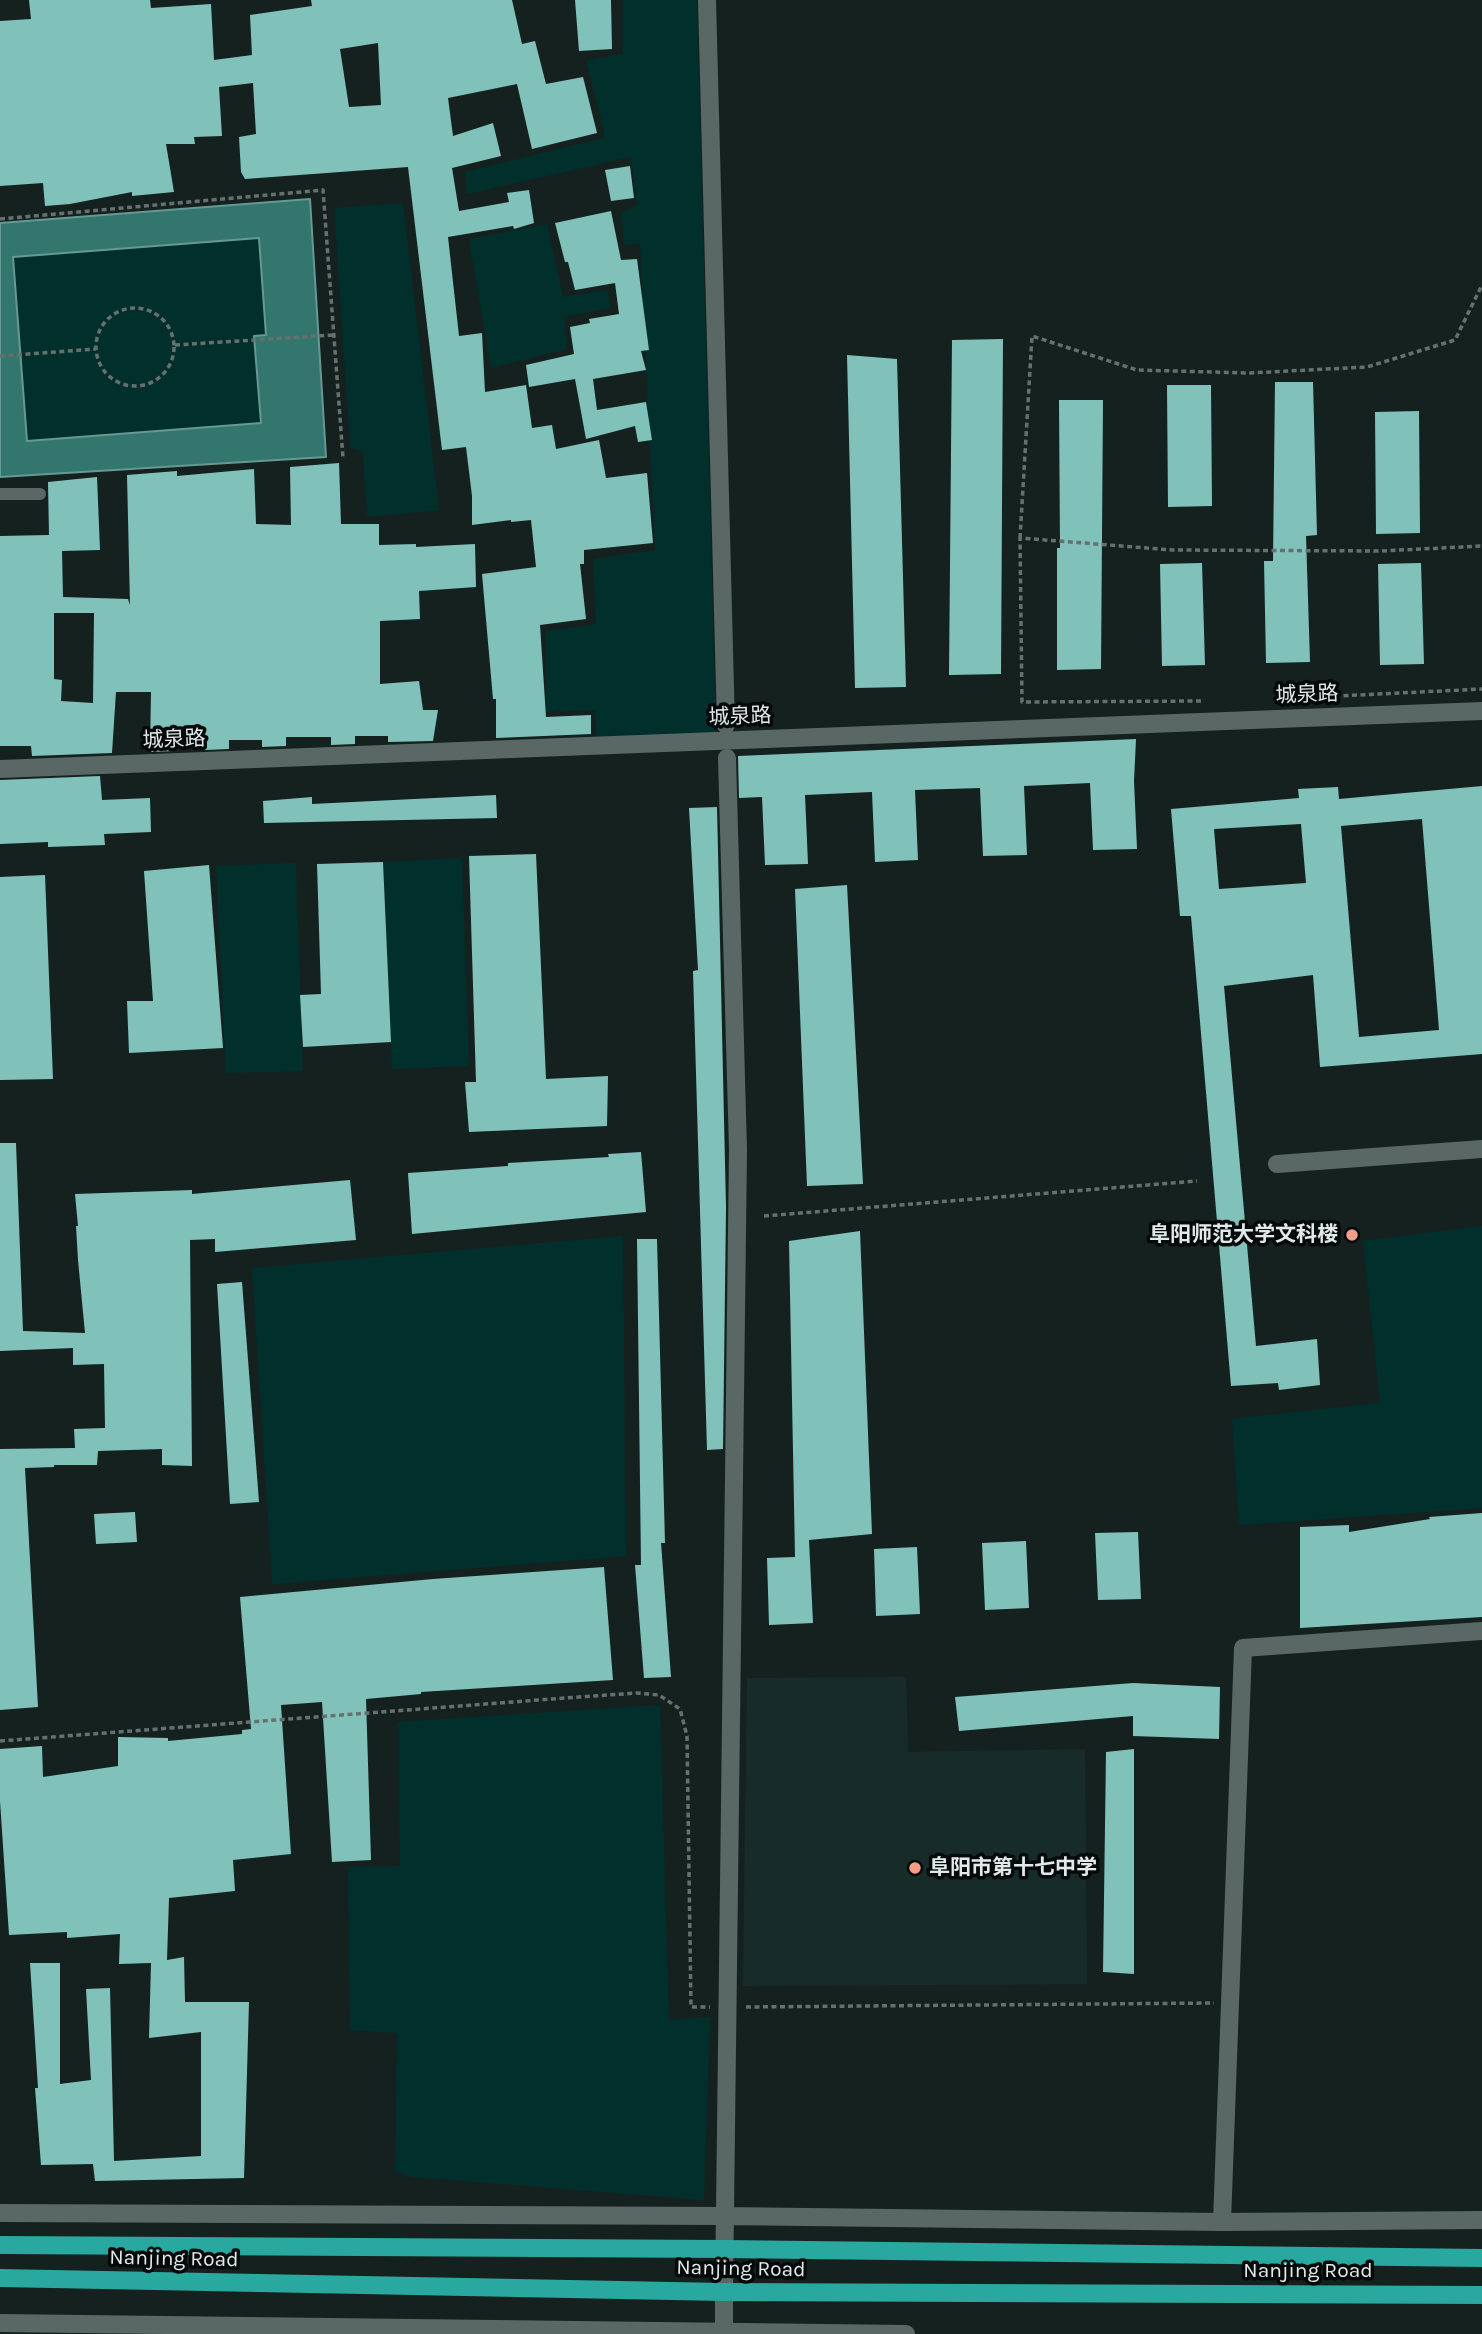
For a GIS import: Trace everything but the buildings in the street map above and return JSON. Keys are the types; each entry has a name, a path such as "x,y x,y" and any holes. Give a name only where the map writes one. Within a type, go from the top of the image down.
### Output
{"main road":[{"name":"Nanjing Road","path":"0,2245 723,2249 1482,2258"},
{"name":"Nanjing Road","path":"0,2278 723,2292 1482,2295"}],"street":[{"path":"707,0 726,725"},
{"name":"城泉路","path":"0,769 1482,711"},
{"path":"724,2333 723,2216 738,1150 727,758"},
{"path":"1277,1164 1482,1149"},
{"path":"1222,2222 1243,1648 1482,1631"},
{"path":"0,2213 723,2216 1222,2222 1482,2220"},
{"path":"0,2323 906,2334"}],"lane":[{"path":"0,495 40,494"}],"path":[{"path":"0,219 323,190 343,458"},
{"path":"1202,701 1022,702 1020,538 1032,336 1137,370 1250,373 1367,367 1455,340 1482,285"},
{"path":"133,308 148,310 161,318 170,330 174,345 172,360 164,373 152,383 137,387 122,384 109,376 100,364 96,349 98,334 106,320 118,312 133,308"},
{"path":"174,345 334,334"},
{"path":"0,356 96,349"},
{"path":"1020,538 1172,550 1380,551 1482,546"},
{"path":"1309,697 1482,689"},
{"path":"764,1216 1197,1181"},
{"path":"0,1741 637,1693 659,1695 680,1709 687,1736 691,2007 1230,2003"}],"shaded area":[{"path":"623,0 697,0 716,733 597,741 595,710 546,712 546,631 596,624 593,559 655,550 640,243 624,245 621,213 637,206 631,157 467,194 465,172 604,138 586,61 622,54"},
{"path":"310,199 326,457 0,477 0,223","holes":["259,238 266,335 254,336 261,423 27,441 13,257"]},
{"path":"403,203 439,510 367,517 363,452 350,448 334,208"},
{"path":"547,224 563,297 608,290 610,308 564,317 567,349 491,368 469,239"},
{"path":"259,238 266,335 254,336 261,424 27,442 13,257"},
{"path":"462,858 469,1066 392,1069 383,862"},
{"path":"296,863 303,1071 226,1073 216,866"},
{"path":"1482,1226 1482,1508 1239,1525 1232,1419 1380,1403 1363,1241"},
{"path":"623,1236 626,1556 272,1584 252,1268"},
{"name":"阜阳市第十七中学","path":"906,1677 908,1752 1085,1749 1087,1984 743,1986 747,1678"},
{"path":"660,1705 669,2020 710,2017 704,2200 413,2177 395,2171 397,2033 350,2030 348,1867 400,1866 398,1722"}],"place":[{"name":"阜阳师范大学文科楼","path":"1352,1235"},
{"name":"阜阳市第十七中学","path":"915,1868"}]}
